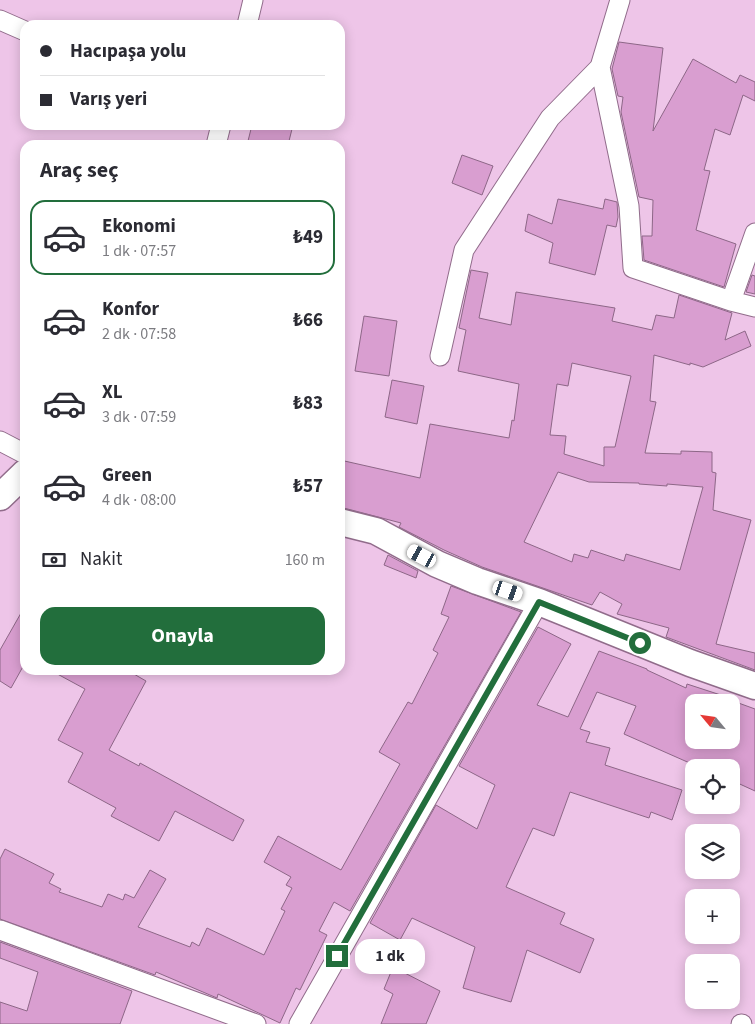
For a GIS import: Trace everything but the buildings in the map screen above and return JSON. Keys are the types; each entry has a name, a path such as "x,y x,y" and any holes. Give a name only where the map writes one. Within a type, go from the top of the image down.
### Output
{"main road":[{"path":"0,497 20,477"},
{"path":"345,523 376,531 437,564 477,581 539,602 690,663 755,686"}],"street":[{"path":"248,20 253,0"},
{"path":"440,356 464,250 550,118 600,67 620,0"},
{"path":"0,20 20,29"},
{"path":"600,67 629,206 633,268 731,301 755,307"},
{"path":"731,301 755,233"},
{"path":"0,441 20,451"},
{"path":"299,1024 539,602"},
{"path":"0,930 256,1024"}],"route":[{"path":"337,956 539,602 640,643"}]}
